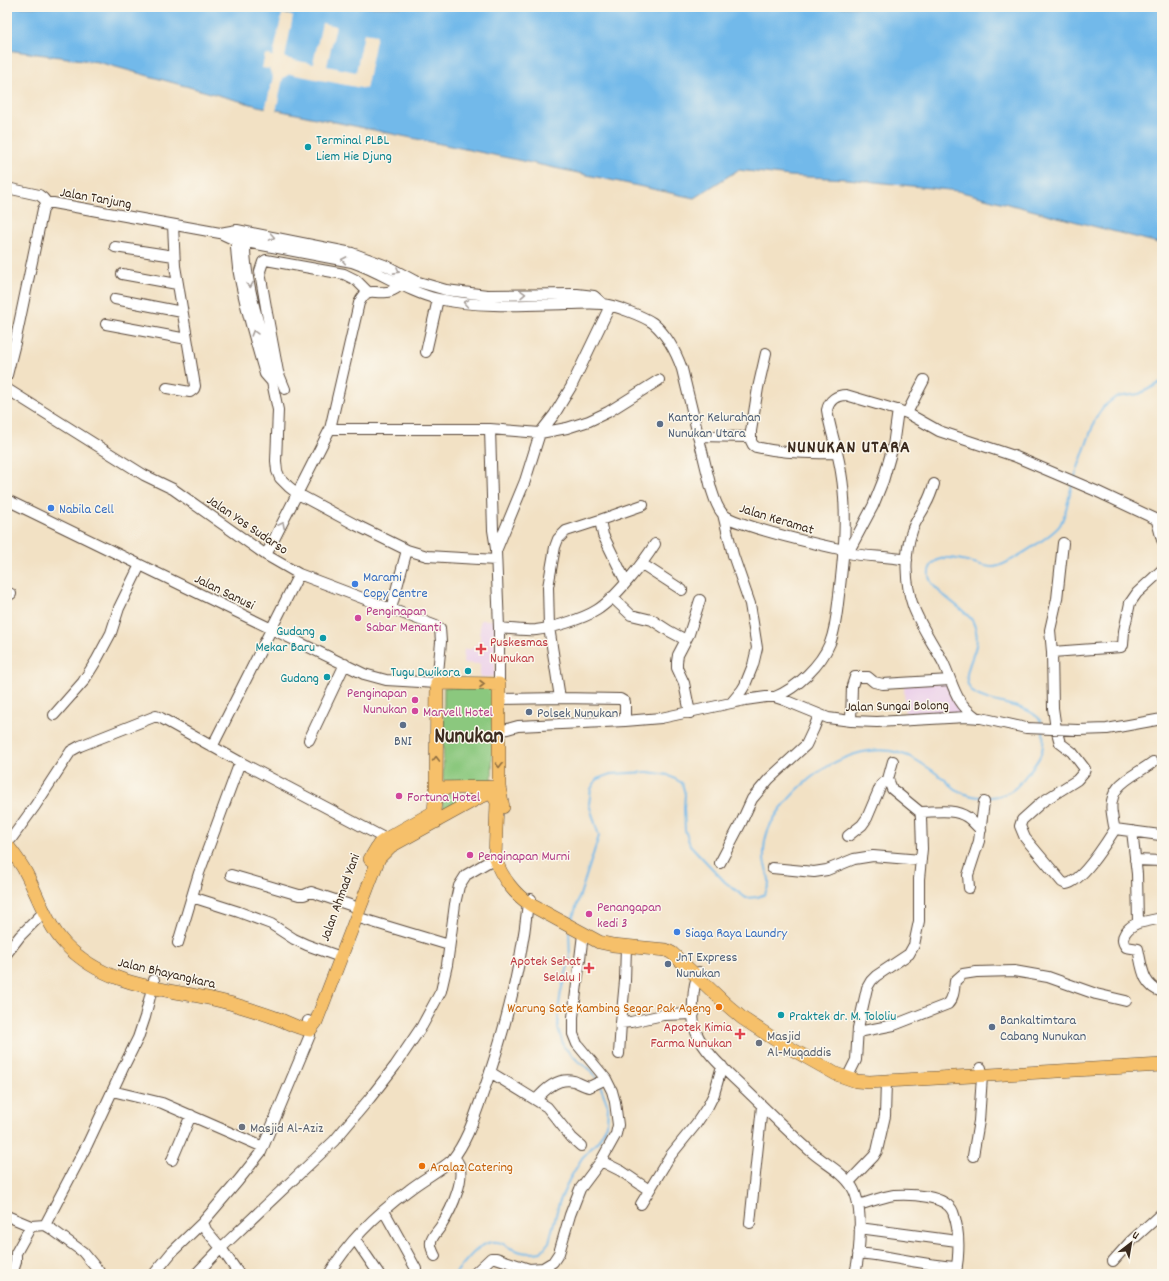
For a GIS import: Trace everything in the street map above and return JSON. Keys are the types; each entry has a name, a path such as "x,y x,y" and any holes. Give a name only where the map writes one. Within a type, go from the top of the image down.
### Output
{"main road":[{"path":"530,901 505,865 502,857 501,846 503,806 499,787 499,684 437,683 435,817 482,795 493,795 497,802 495,858 504,877 516,893 605,944 669,951 780,1034 836,1068 850,1072 883,1075 1162,1065"},
{"path":"436,788 499,787"},
{"name":"Jalan Ahmad Yani","path":"309,1025 330,977 354,911 370,857 379,844 386,839 435,817"},
{"name":"Jalan Ahmad Yani","path":"330,977 335,955 379,858 391,846 435,817"},
{"name":"Jalan Bhayangkara","path":"8,840 57,935 66,946 84,960 115,978 153,984 195,987 219,992 267,1008 301,1022 305,1022 309,1025"},
{"name":"Jalan Bhayangkara","path":"8,840 26,858 58,921 67,935 78,946 117,970 153,984"},
{"path":"581,931 606,939 649,942 671,946 742,1018 774,1039 850,1080 861,1082 886,1081 1162,1057"}],"street":[{"path":"7,188 39,195 47,204"},
{"name":"Jalan Tanjung","path":"7,375 42,216 47,204 52,203 241,236"},
{"path":"166,388 190,392 194,389 177,284 173,225"},
{"path":"241,236 297,251 352,262 401,285 486,295 577,294 594,296 606,305"},
{"path":"241,236 352,253 387,266 414,286 438,299 478,305 606,305"},
{"path":"241,236 251,288 273,373 272,382 278,410 276,461 277,471 280,478 298,494 407,550 427,556 496,556"},
{"path":"115,247 174,256"},
{"path":"285,389 278,372 266,306 260,271 263,262 266,260 344,274 356,280 368,292"},
{"path":"122,274 177,284"},
{"path":"266,555 330,429 359,303 363,294 368,292 391,291 401,285"},
{"path":"506,294 506,305"},
{"path":"115,299 182,312"},
{"path":"426,352 438,299"},
{"path":"496,556 525,481 540,433 554,415 571,387 606,305"},
{"name":"Jalan Keramat","path":"606,305 633,313 652,323 667,339 677,355 682,369 711,488 716,503 723,514 732,520 761,530 809,543 865,556 906,560"},
{"path":"106,324 187,339"},
{"path":"766,353 758,388 750,437 753,445 762,449 837,454"},
{"path":"330,429 490,429 540,433 567,428 589,421 608,412 659,380"},
{"path":"845,552 862,529 878,494 903,412 924,380"},
{"name":"Jalan Yos Sudarso","path":"7,389 144,475 173,489 266,555 298,574 440,628 441,642 437,683"},
{"path":"775,697 785,693 800,682 819,661 830,643 836,619 845,552 843,486 827,410 829,403 842,395 903,412 940,431 1014,456 1088,487 1160,521 1162,540"},
{"path":"490,429 492,530 496,556 499,628 499,684"},
{"path":"698,436 750,437"},
{"path":"934,484 927,503 912,530 906,560 909,586 914,607 944,665 955,694 965,709 977,718"},
{"name":"Jalan Sanusi","path":"7,500 364,674 378,679 437,683"},
{"path":"560,698 549,627 548,587 552,560 558,539 566,531 643,505"},
{"path":"723,514 735,561 750,604 757,648 753,665 745,684 732,702"},
{"path":"600,520 603,535 626,582"},
{"path":"844,525 862,529"},
{"path":"499,628 536,630 582,617 596,610 612,597 626,582 642,564 655,544"},
{"path":"1063,544 1058,599 1050,630 1052,652 1052,729 1060,743 1072,752 1085,768 1085,771 1077,780 1042,802 1020,823 1021,832 1062,882 1066,884 1073,882 1093,862 1115,829 1111,805 1112,797 1123,781 1146,768 1153,762"},
{"path":"391,609 407,550"},
{"path":"642,564 682,590"},
{"path":"54,715 83,682 96,661 111,633 119,608 140,565"},
{"path":"1052,652 1121,647 1123,645 1125,624 1130,603 1137,593 1162,570"},
{"path":"212,746 298,574"},
{"path":"612,597 630,615 652,620 686,640"},
{"path":"690,713 684,683 677,668 677,662 678,654 686,640 700,600"},
{"path":"309,740 344,664"},
{"path":"852,721 852,686 855,677 868,677 874,682 883,684 950,680"},
{"name":"Jalan Sungai Bolong","path":"499,728 661,718 690,713 732,702 775,697 819,715 838,720 852,721 894,721 955,717 977,718 1033,729 1100,729 1162,719"},
{"path":"499,699 620,699 625,702 625,721"},
{"path":"720,863 752,799 769,779 806,745 819,715"},
{"path":"8,840 36,806 68,755 75,748 156,716 386,839"},
{"path":"848,836 867,818 881,785 888,779 893,761"},
{"path":"178,943 199,873 240,762"},
{"path":"888,779 892,789 920,812 960,813 969,818 981,830"},
{"path":"969,888 968,875 981,830 984,802"},
{"path":"850,1072 856,1060 858,1032 865,995 870,982 909,954 914,945 919,921 919,879 922,824 920,812"},
{"path":"1115,829 1160,835"},
{"path":"1132,831 1137,874 1138,923"},
{"path":"772,868 814,872 826,870 854,859 872,856 921,860"},
{"path":"196,1274 221,1248 334,1141 385,1078 419,1032 436,1002 444,979 456,899 462,880 473,870 495,858"},
{"path":"1135,860 1162,861"},
{"path":"231,874 299,895 304,895 311,892 354,911 449,945"},
{"path":"192,898 267,922 308,946 335,955"},
{"path":"329,1274 343,1252 384,1211 409,1190 446,1165 458,1153 471,1126 490,1072 518,968 530,901"},
{"path":"7,953 20,936 45,911"},
{"path":"1162,918 1138,923 1129,928 1124,935 1124,945 1126,948 1138,949 1146,979 1155,989 1162,992"},
{"path":"474,1274 491,1258 496,1258 529,1269 543,1268 553,1262 561,1245 580,1189 601,1161 616,1134 618,1126 614,1096 605,1079 581,1050 573,1034 573,1017 581,931"},
{"path":"619,1054 625,981 626,946"},
{"path":"858,1032 894,1025 948,1004 953,996 955,981 963,974 976,972 1014,971 1048,976 1096,994 1126,1001"},
{"path":"698,973 694,995 694,1014 696,1030 699,1038 722,1066 762,1106 806,1148 848,1182 855,1192 858,1205 859,1228 855,1274"},
{"path":"45,1225 87,1145 141,1029 153,984"},
{"path":"621,1023 639,1021 663,1015 694,1014"},
{"path":"154,1274 172,1252 203,1222 257,1159 302,1054 309,1025"},
{"path":"641,1204 670,1156 696,1124 708,1106 714,1094 722,1066"},
{"path":"490,1072 550,1109 572,1138 581,1146"},
{"path":"973,1156 979,1121 981,1072"},
{"path":"536,1100 548,1087 563,1081 573,1081 588,1087 605,1079"},
{"path":"848,1182 874,1156 877,1151 886,1116 886,1081"},
{"path":"112,1091 152,1100 191,1115 263,1147"},
{"path":"750,1223 762,1106"},
{"path":"172,1160 191,1115"},
{"path":"435,1256 431,1240 450,1212 461,1174 459,1164 454,1158"},
{"path":"601,1161 621,1171 649,1190"},
{"path":"858,1205 893,1195 910,1195 940,1200 947,1204 953,1212 958,1256 956,1271 877,1255 858,1253"},
{"path":"384,1211 416,1269"},
{"path":"1113,1261 1136,1236 1162,1213"},
{"path":"7,1216 31,1226 45,1225 83,1252 101,1274"},
{"path":"203,1222 206,1230 221,1248 238,1274"},
{"path":"12,1274 16,1262 16,1253 31,1226"},
{"path":"859,1228 957,1241"},
{"path":"355,1239 379,1274"}],"shaded area":[{"name":"Puskesmas Nunukan","path":"480,620 495,620 495,676 480,678 480,664 463,663 464,649 472,649 480,640"},
{"path":"950,682 970,715 905,718 904,684"}],"green space":[{"path":"444,687 494,688 492,782 443,781"},
{"path":"442,794 477,794 443,811"}],"water":[{"path":"7,7 1162,7 1162,244 958,191 848,179 790,176 738,170 694,198 258,106 98,62 7,50"}],"pier":[{"path":"282,14 293,16 285,58 313,64 322,23 336,26 327,66 356,72 364,33 377,35 366,89 290,74 283,78 276,112 265,110 273,77 269,69 262,68 265,54 273,56"}],"waterway":[{"path":"1074,479 1095,420 1103,407 1116,397 1139,394 1162,382"},
{"path":"1042,725 1038,718 1032,713 982,697 974,693 969,688 967,676 977,639 973,622 961,609 936,588 931,581 929,574 931,566 944,558 952,558 994,567 1029,549 1056,530 1060,525 1066,510 1072,485"},
{"path":"571,923 599,836 589,804 591,789 597,779 611,774 648,772 668,775 682,783 685,794 685,830 690,845 725,882 746,898 758,897 765,894 769,884 769,877 764,862 764,851 766,837 774,818 795,792 826,768 843,759 861,753 879,750 898,753 920,762 963,793 978,797 998,796 1010,792 1015,788 1035,764 1041,755 1043,731"},
{"path":"569,931 570,959 561,991 558,1012 558,1028 564,1047 579,1062 592,1071 597,1079"},
{"path":"455,1274 468,1258 485,1244 500,1242 517,1251 532,1253 541,1252 549,1242 559,1203 569,1180 582,1158 598,1141 607,1125 608,1106 600,1085"}],"ferry route":[{"path":"282,7 287,14"},
{"path":"287,15 296,7"}],"place":[{"name":"Terminal PLBL Liem Hie Djung","path":"308,147"},
{"name":"Kantor Kelurahan Nunukan Utara","path":"660,424"},
{"name":"Nabila Cell","path":"51,508"},
{"name":"Marami Copy Centre","path":"355,584"},
{"name":"Penginapan Sabar Menanti","path":"358,618"},
{"name":"Gudang Mekar Baru","path":"323,638"},
{"name":"Puskesmas Nunukan","path":"481,649"},
{"name":"Tugu Dwikora","path":"468,671"},
{"name":"Gudang","path":"327,677"},
{"name":"Penginapan Nunukan","path":"415,700"},
{"name":"Marvell Hotel","path":"415,711"},
{"name":"Polsek Nunukan","path":"529,712"},
{"name":"BNI","path":"403,725"},
{"name":"Fortuna Hotel","path":"399,796"},
{"name":"Penginapan Murni","path":"470,855"},
{"name":"Penangapan kedi 3","path":"589,914"},
{"name":"Siaga Raya Laundry","path":"677,932"},
{"name":"JnT Express Nunukan","path":"668,964"},
{"name":"Apotek Sehat Selalu 1","path":"589,968"},
{"name":"Warung Sate Kambing Segar Pak Ageng","path":"719,1007"},
{"name":"Praktek dr. M. Tololiu","path":"781,1015"},
{"name":"Bankaltimtara Cabang Nunukan","path":"992,1027"},
{"name":"Apotek Kimia Farma Nunukan","path":"740,1034"},
{"name":"Masjid Al-Muqaddis","path":"759,1043"},
{"name":"Masjid Al-Aziz","path":"242,1127"},
{"name":"Aralaz Catering","path":"422,1166"}],"district":[{"name":"NUNUKAN UTARA","path":"849,446"},
{"name":"Nunukan","path":"469,734"}]}
